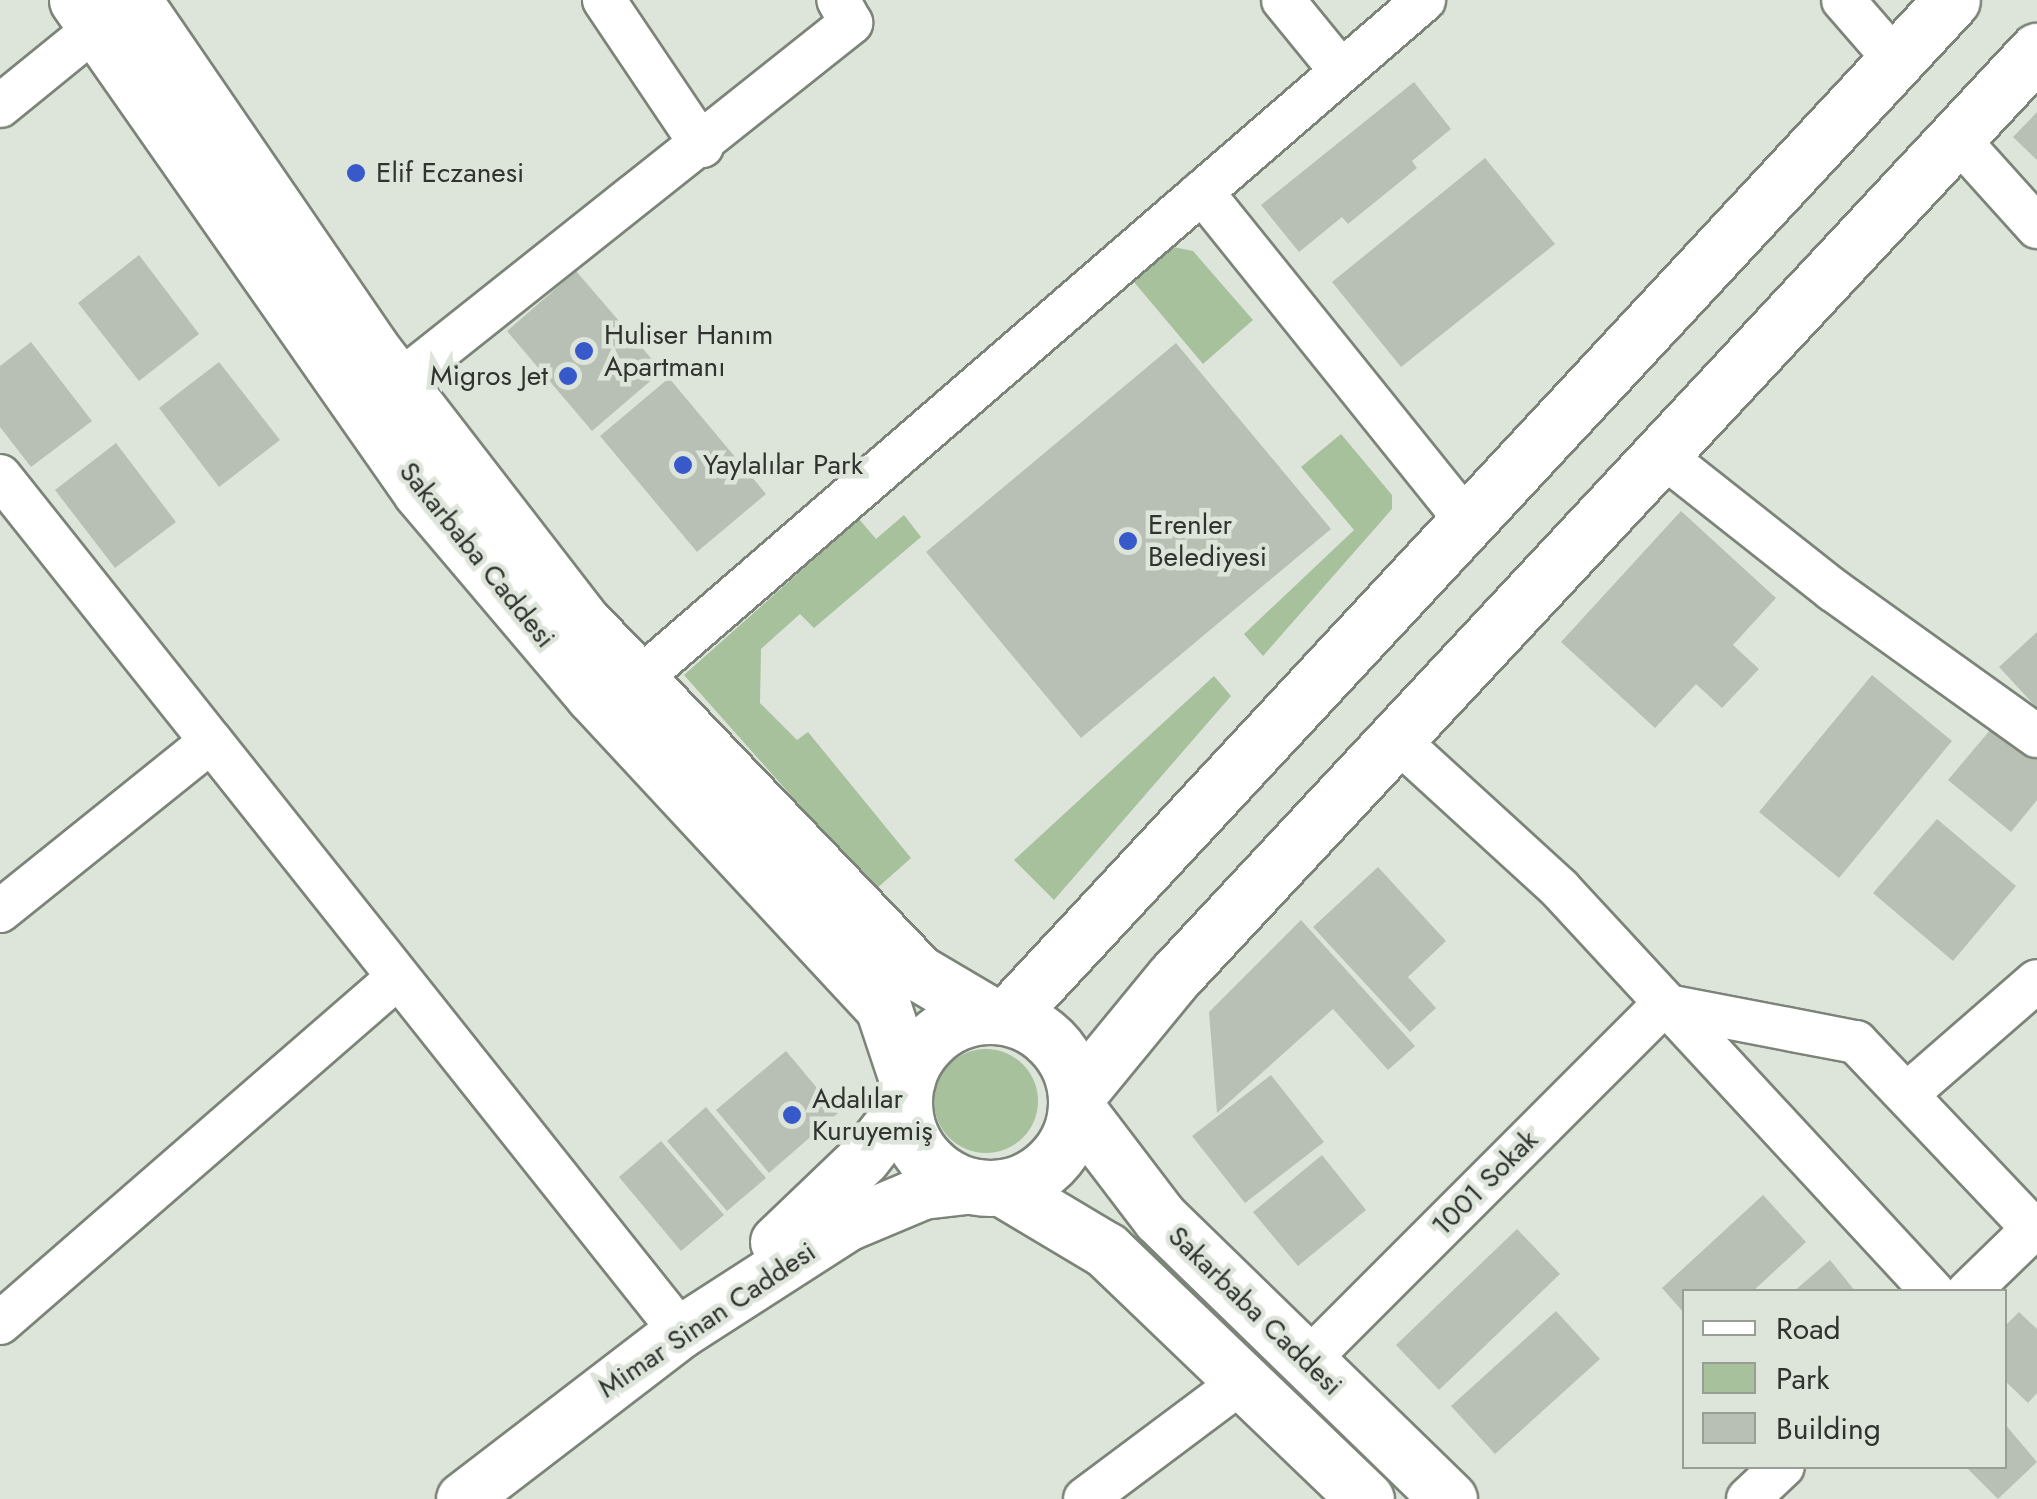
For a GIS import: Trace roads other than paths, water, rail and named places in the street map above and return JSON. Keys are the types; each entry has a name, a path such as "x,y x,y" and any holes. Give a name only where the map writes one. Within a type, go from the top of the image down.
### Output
{"main road":[{"path":"1952,0 1467,522 998,1016 937,1034 905,1094 925,1159 988,1187 1053,1162 1077,1102 1174,977 2037,51"},
{"name":"Sakarbaba Caddesi","path":"102,10 583,622 918,972 998,1016"},
{"name":"Sakarbaba Caddesi","path":"102,10 421,492 606,709 883,1007 905,1094"},
{"path":"998,1016 1055,1044 1077,1102"},
{"name":"Sakarbaba Caddesi","path":"1077,1102 1160,1218 1449,1499"},
{"name":"Sakarbaba Caddesi","path":"988,1187 1106,1250 1366,1499"}],"street":[{"path":"604,0 702,146"},
{"path":"398,383 852,24 838,0"},
{"path":"1283,0 1341,71"},
{"path":"637,681 1424,0"},
{"path":"1843,0 1896,61"},
{"path":"0,106 102,10"},
{"path":"1957,138 2037,227"},
{"path":"1202,192 1467,522"},
{"path":"1662,455 1833,590 2037,736"},
{"path":"2,482 682,1332 826,1198 905,1094"},
{"path":"1396,739 1559,888 1663,1005 1930,1289"},
{"path":"0,911 210,742"},
{"path":"0,1323 397,978"},
{"path":"1906,1094 2037,982"},
{"path":"1663,1005 1856,1042 2035,1231 1971,1289"},
{"name":"1001 Sokak","path":"1307,1361 1663,1005"},
{"name":"Mimar Sinan Caddesi","path":"463,1499 682,1332 882,1207 988,1187"},
{"path":"1085,1499 1244,1380"},
{"path":"1748,1499 1779,1469"}],"place":[{"name":"Elif Eczanesi","path":"356,173"},
{"name":"Huliser Hanım Apartmanı","path":"584,351"},
{"name":"Migros Jet","path":"568,376"},
{"name":"Yaylalılar Park","path":"683,465"},
{"name":"Erenler Belediyesi","path":"1128,541"},
{"name":"Adalılar Kuruyemiş","path":"792,1115"}]}
